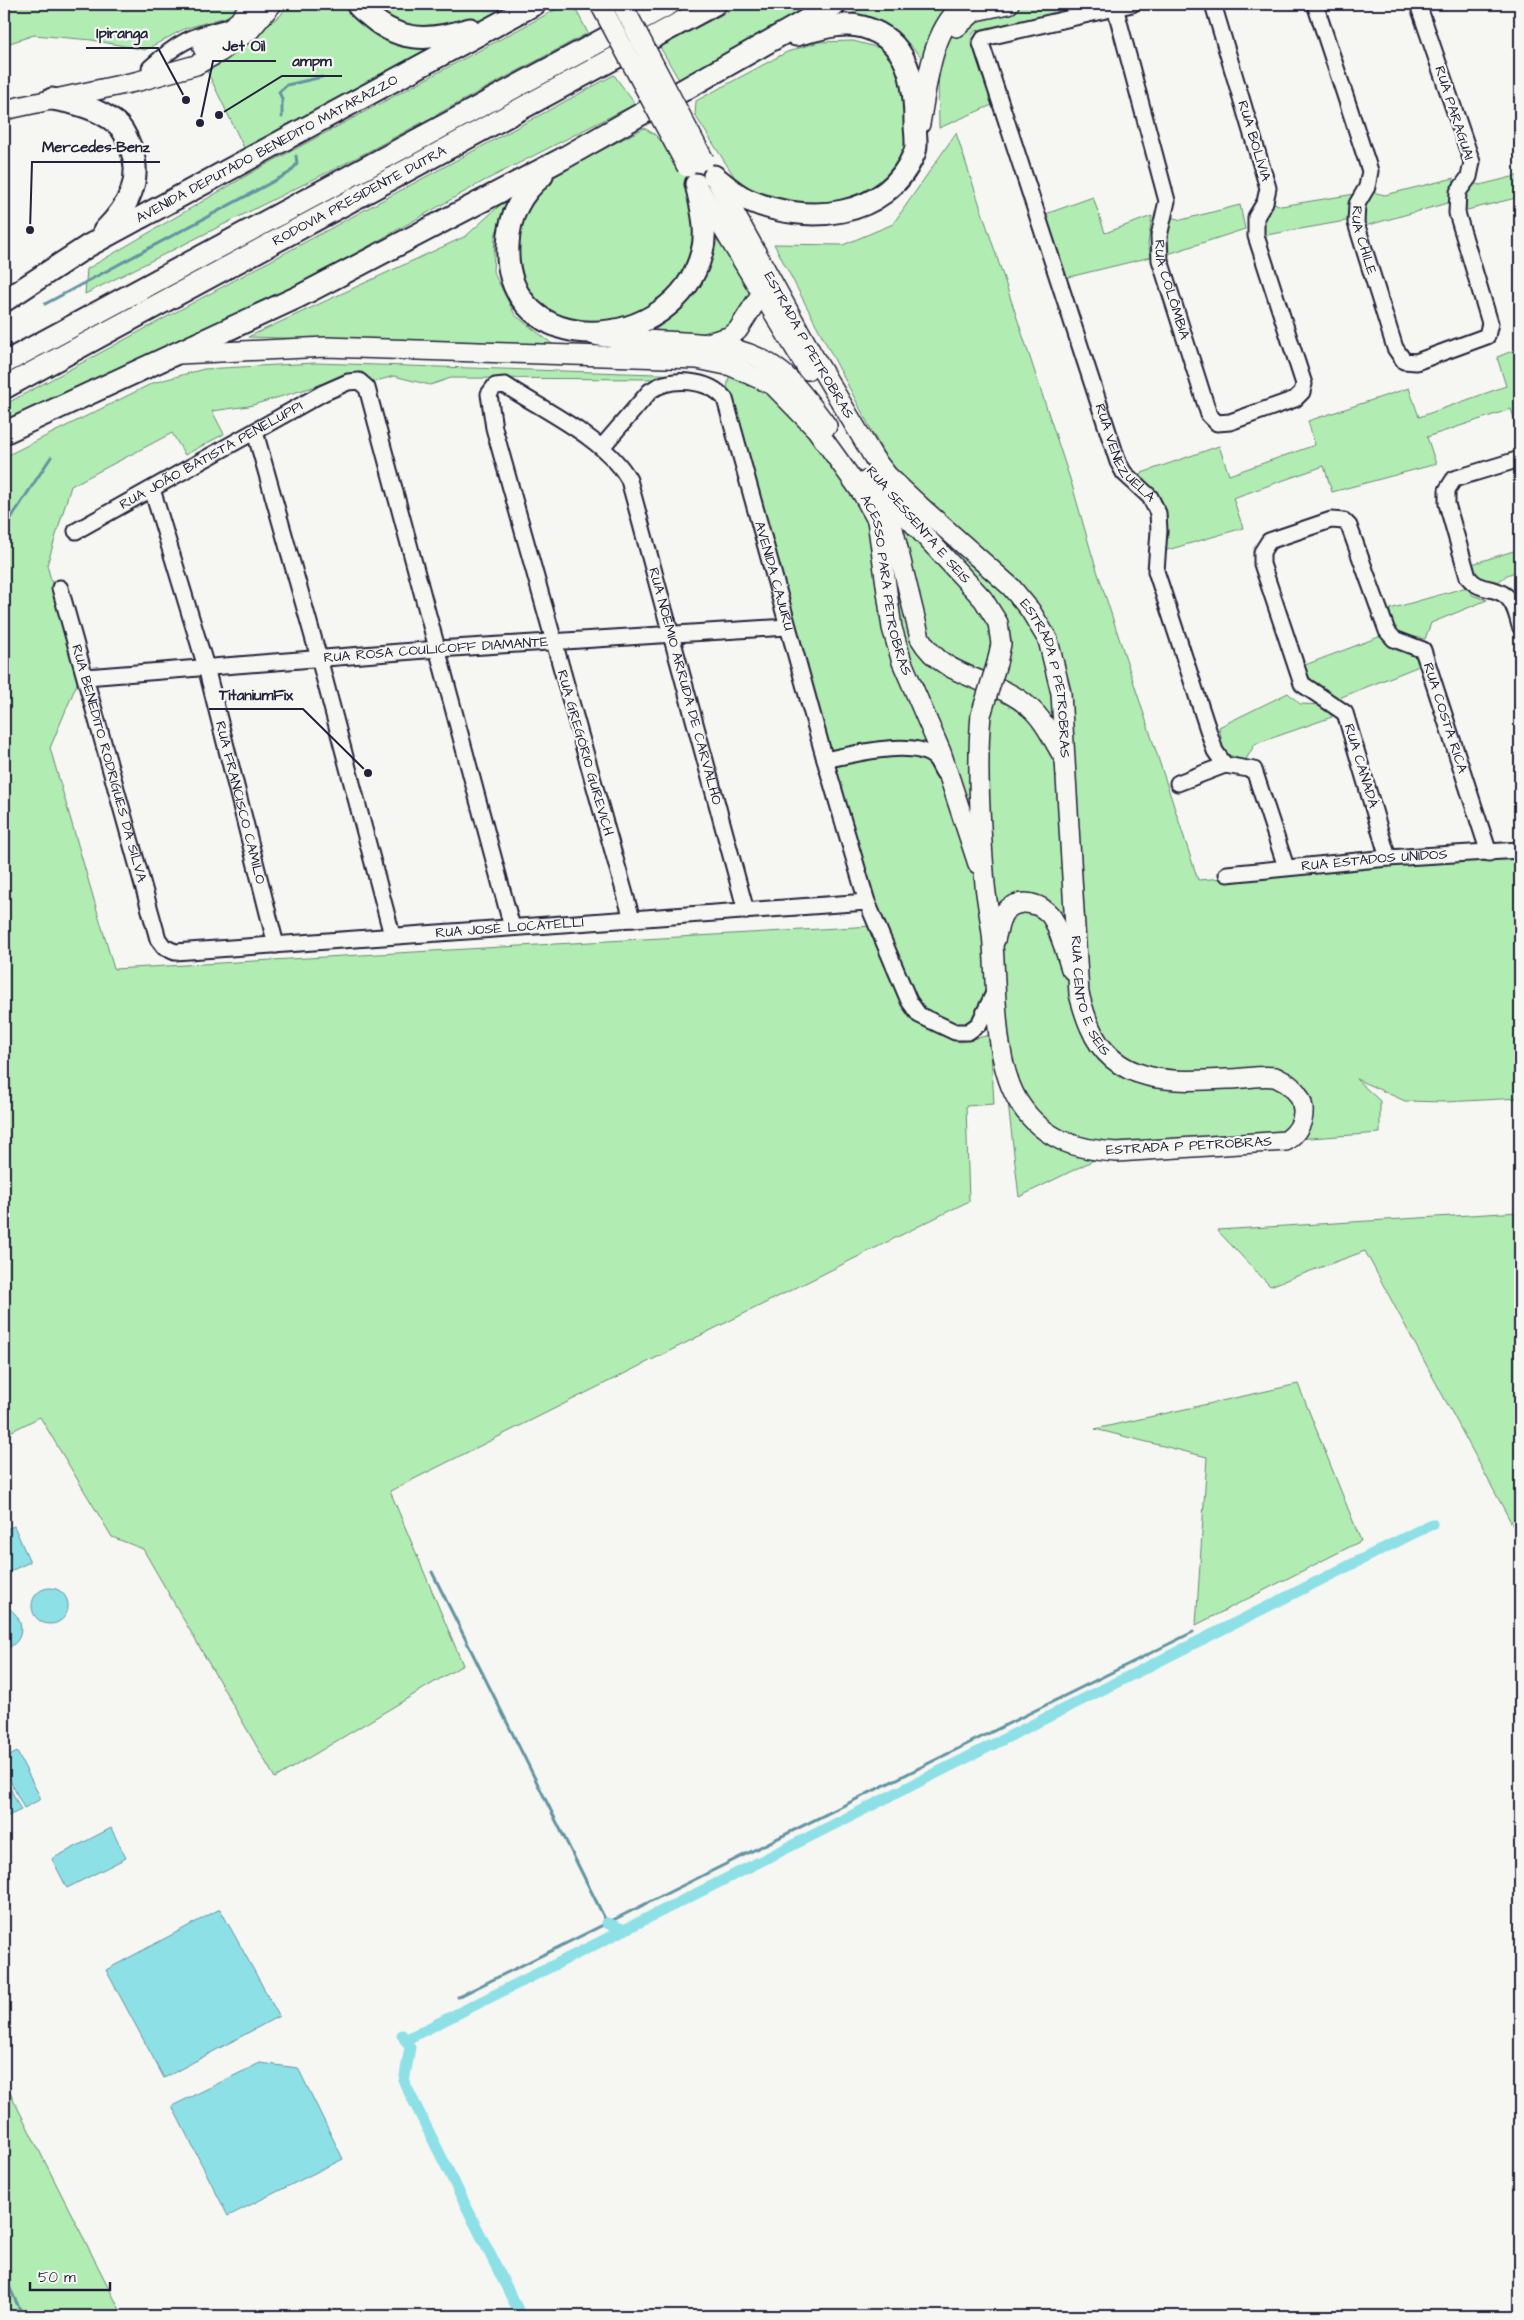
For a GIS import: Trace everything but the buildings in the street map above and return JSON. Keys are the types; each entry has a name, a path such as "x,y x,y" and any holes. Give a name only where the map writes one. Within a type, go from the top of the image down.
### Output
{"highway":[{"path":"357,4 381,26 410,37 443,37 509,18"},
{"name":"AVENIDA DEPUTADO BENEDITO MATARAZZO","path":"8,296 88,246 535,4"},
{"name":"RODOVIA PRESIDENTE DUTRA","path":"4,363 669,4"},
{"name":"RODOVIA PRESIDENTE DUTRA","path":"4,388 715,4"},
{"path":"4,433 178,354 298,296 562,160 835,4"},
{"path":"700,172 746,199 773,209 806,215 840,213 864,206 890,189 905,172 916,152 915,101 908,65 892,41 862,27 829,27 771,41"},
{"path":"52,99 81,104 118,124 128,139 135,157 136,177 131,195 120,215 88,246"},
{"path":"562,160 531,185 519,201 509,229 507,262 516,290 533,311 558,326 582,333 613,332 645,322 670,305 689,282 702,251 704,219 700,172"},
{"path":"4,347 216,248"}],"main road":[{"path":"4,100 150,68 190,56 239,21 251,4"},
{"path":"4,110 139,81 196,65 220,52 251,29 272,4"},
{"path":"600,4 700,172"},
{"path":"622,4 700,172"},
{"path":"916,152 933,55 944,30 965,4"},
{"path":"933,55 975,11 1009,4"},
{"name":"RUA SESSENTA E SEIS","path":"700,172 761,294 866,465 910,520 983,599 998,623 1001,644 997,663"},
{"name":"ESTRADA P PETROBRAS","path":"700,172 874,458 888,476 1011,587 1030,610 1048,640 1056,665 1061,693 1065,759"},
{"path":"706,343 731,336 738,330 761,294"},
{"name":"ESTRADA P PETROBRAS","path":"582,333 611,339 706,343 747,353 790,380 816,411 887,508 920,638 926,649 935,658 956,672 1010,694 1030,708 1065,759"},
{"name":"ACESSO PARA PETROBRAS","path":"178,354 326,347 697,359 731,366 773,385 816,429 862,493 876,520 892,628 902,662 941,752 985,886"},
{"name":"ACESSO PARA PETROBRAS","path":"997,663 981,715 978,741 985,886 994,944 995,991 1005,1075"},
{"name":"RUA CENTO E SEIS","path":"1065,759 1079,994 1090,1028 1106,1052 1120,1065 1144,1076 1180,1081 1276,1077 1298,1092 1302,1100 1303,1111 1298,1131 1286,1141"},
{"path":"994,944 1003,914 1024,902 1037,904 1047,910 1054,921 1079,994"},
{"name":"ESTRADA P PETROBRAS","path":"1005,1075 1020,1104 1038,1124 1064,1144 1090,1150 1117,1152 1286,1141"}],"street":[{"name":"RUA BOLÍVIA","path":"1213,4 1268,188 1265,202 1256,217 1256,236 1304,384 1302,392 1295,399 1230,422 1217,423"},
{"name":"RUA CHILE","path":"1315,4 1370,171 1367,187 1357,204 1356,223 1395,348 1404,361 1416,362 1487,336"},
{"name":"RUA PARAGUAI","path":"1418,4 1472,162 1469,177 1458,192 1457,213 1490,323 1487,336"},
{"name":"RUA VENEZUELA","path":"1120,5 982,40 992,82 1118,462 1124,473 1150,497 1158,513 1159,531 1155,560 1158,581 1215,752 1225,765"},
{"name":"RUA COLÔMBIA","path":"1120,5 1167,201 1159,236 1160,260 1209,415 1217,423"},
{"name":"RUA JOÃO BATISTA PENELUPPI","path":"76,531 323,393 348,382 359,382 367,388 438,649"},
{"name":"AVENIDA CAJURU","path":"602,447 650,391 658,385 700,383 718,390 725,399 824,760 867,902 909,1001 919,1015 955,1032 968,1032 978,1024 995,991"},
{"name":"RUA GREGÓRIO GUREVICH","path":"602,447 504,385 495,386 489,394 494,428 632,919"},
{"path":"255,432 319,658 392,935"},
{"name":"RUA NOÊMIO ARRUDA DE CARVALHO","path":"602,447 621,465 629,480 746,911"},
{"path":"1520,459 1454,479 1447,490 1447,504 1468,577 1475,586 1506,596 1513,605 1520,626"},
{"name":"RUA FRANCISCO CAMILO","path":"152,489 206,667 276,945"},
{"name":"RUA CANADÁ","path":"1344,521 1331,520 1269,541 1262,552 1262,564 1302,684 1345,713 1388,858"},
{"name":"RUA COSTA RICA","path":"1344,521 1349,526 1387,631 1394,639 1423,650 1489,853"},
{"name":"RUA BENEDITO RODRIGUES DA SILVA","path":"60,588 158,939"},
{"name":"RUA ROSA COULICOFF DIAMANTE","path":"86,677 438,649 787,628"},
{"path":"438,649 512,927"},
{"path":"824,760 905,748 916,750 936,759 955,793"},
{"path":"1178,783 1225,765 1254,770 1286,867"},
{"name":"RUA ESTADOS UNIDOS","path":"1227,874 1388,858 1520,850"},
{"name":"RUA JOSÉ LOCATELLI","path":"158,939 164,947 175,952 867,902"}],"green space":[{"path":"4,4 243,4 233,15 184,29 145,50 92,40 34,35 4,45"},
{"path":"287,4 510,4 417,61 248,156 206,69 281,15"},
{"path":"566,4 573,4 588,33 356,158 85,294 87,269 256,170"},
{"path":"742,4 814,4 679,80 660,47"},
{"path":"871,4 957,4 925,61 897,35 880,27 844,17"},
{"path":"1028,4 1095,4 975,31 971,41 992,105 939,128 938,95 940,64 944,50 951,37 961,26 976,16 994,10"},
{"path":"853,41 880,48 903,67 911,140 896,172 875,190 827,207 790,206 754,192 737,181 695,115 696,101 787,52 819,42"},
{"path":"614,75 635,104 482,182 213,334 4,424 4,405"},
{"path":"644,128 654,134 678,157 693,183 700,228 679,290 610,328 550,316 526,294 517,243 522,220 534,194 547,179"},
{"path":"956,133 1072,485 1092,555 1198,880 1520,856 1520,1098 1445,1102 1405,1101 1356,1079 1380,1101 1380,1133 1117,1152 1094,1160 1019,1197 995,992 968,1032 916,1021 960,1042 990,1035 994,1104 966,1106 969,1201 390,1491 463,1665 275,1778 143,1549 112,1537 40,1417 4,1435 4,976 7,975 4,926 4,457 153,383 204,369 315,363 687,375 655,379 451,378 430,385 394,376 369,383 337,380 249,406 212,411 224,434 185,455 172,433 71,486 47,565 78,681 50,748 114,969 873,926 725,399 731,366 768,383 858,488 892,497 1013,580 887,460 774,244 843,245 893,224"},
{"path":"1520,175 1520,197 1463,211 1463,199 1471,183 1480,185"},
{"path":"1454,178 1451,202 1365,226 1364,210 1372,192 1385,195"},
{"path":"1355,194 1351,220 1261,236 1260,226 1272,202 1281,206"},
{"path":"1093,197 1105,233 1152,216 1148,244 1151,257 1065,278 1043,215"},
{"path":"508,198 495,236 493,271 515,315 555,346 248,337 466,236"},
{"path":"1240,205 1245,229 1165,255 1164,246 1171,217 1181,220"},
{"path":"716,233 751,290 750,302 731,327 721,334 689,334 655,330 680,309 702,281"},
{"path":"1520,348 1520,435 1511,409 1427,437 1436,464 1332,492 1324,466 1233,498 1243,528 1164,551 1146,484 1139,474 1219,446 1229,475 1315,445 1308,421 1409,388 1419,417 1506,386 1497,357"},
{"path":"1520,549 1520,570 1507,575 1493,586 1481,581 1472,569 1472,564"},
{"path":"1467,587 1472,595 1487,600 1431,623 1425,639 1402,635 1390,623 1390,609"},
{"path":"1384,635 1414,652 1419,666 1339,698 1318,686 1309,677 1305,665"},
{"path":"1288,693 1300,704 1325,705 1332,717 1255,744 1245,761 1224,753 1219,727"},
{"path":"1520,1212 1519,1537 1365,1251 1270,1286 1217,1230"},
{"path":"1298,1384 1361,1541 1196,1625 1207,1457 1095,1429"},
{"path":"4,2081 123,2316 4,2316"}],"water":[{"path":"14,1526 30,1562 4,1574 4,1530"},
{"path":"50,1588 57,1589 63,1593 67,1599 67,1613 63,1619 57,1623 50,1624 43,1623 37,1619 33,1613 32,1606 33,1599 37,1593 43,1589"},
{"path":"4,1606 16,1615 21,1628 17,1641 12,1646 4,1649"},
{"path":"17,1752 41,1799 24,1808 4,1769 4,1759"},
{"path":"4,1776 21,1810 4,1818"},
{"path":"111,1828 126,1858 67,1888 52,1859"},
{"path":"220,1909 279,2016 164,2078 106,1970"},
{"path":"260,2063 298,2068 343,2159 228,2216 172,2106"}],"waterway":[{"path":"282,117 282,99 279,92 287,85 322,77"},
{"path":"45,304 289,173 297,164 296,156"},
{"path":"4,529 51,457"},
{"path":"4,904 8,952"},
{"path":"405,2040 1432,1524"},
{"path":"432,1572 607,1923"},
{"path":"458,1997 1193,1632"},
{"path":"607,1923 625,1930"},
{"path":"402,2035 410,2047 404,2082 521,2316"},
{"path":"4,2276 23,2316"}],"place":[{"name":"Ipiranga","path":"186,100"},
{"name":"ampm","path":"219,115"},
{"name":"Jet Oil","path":"200,123"},
{"name":"Mercedes-Benz","path":"30,230"},
{"name":"TitaniumFix","path":"368,773"}]}
